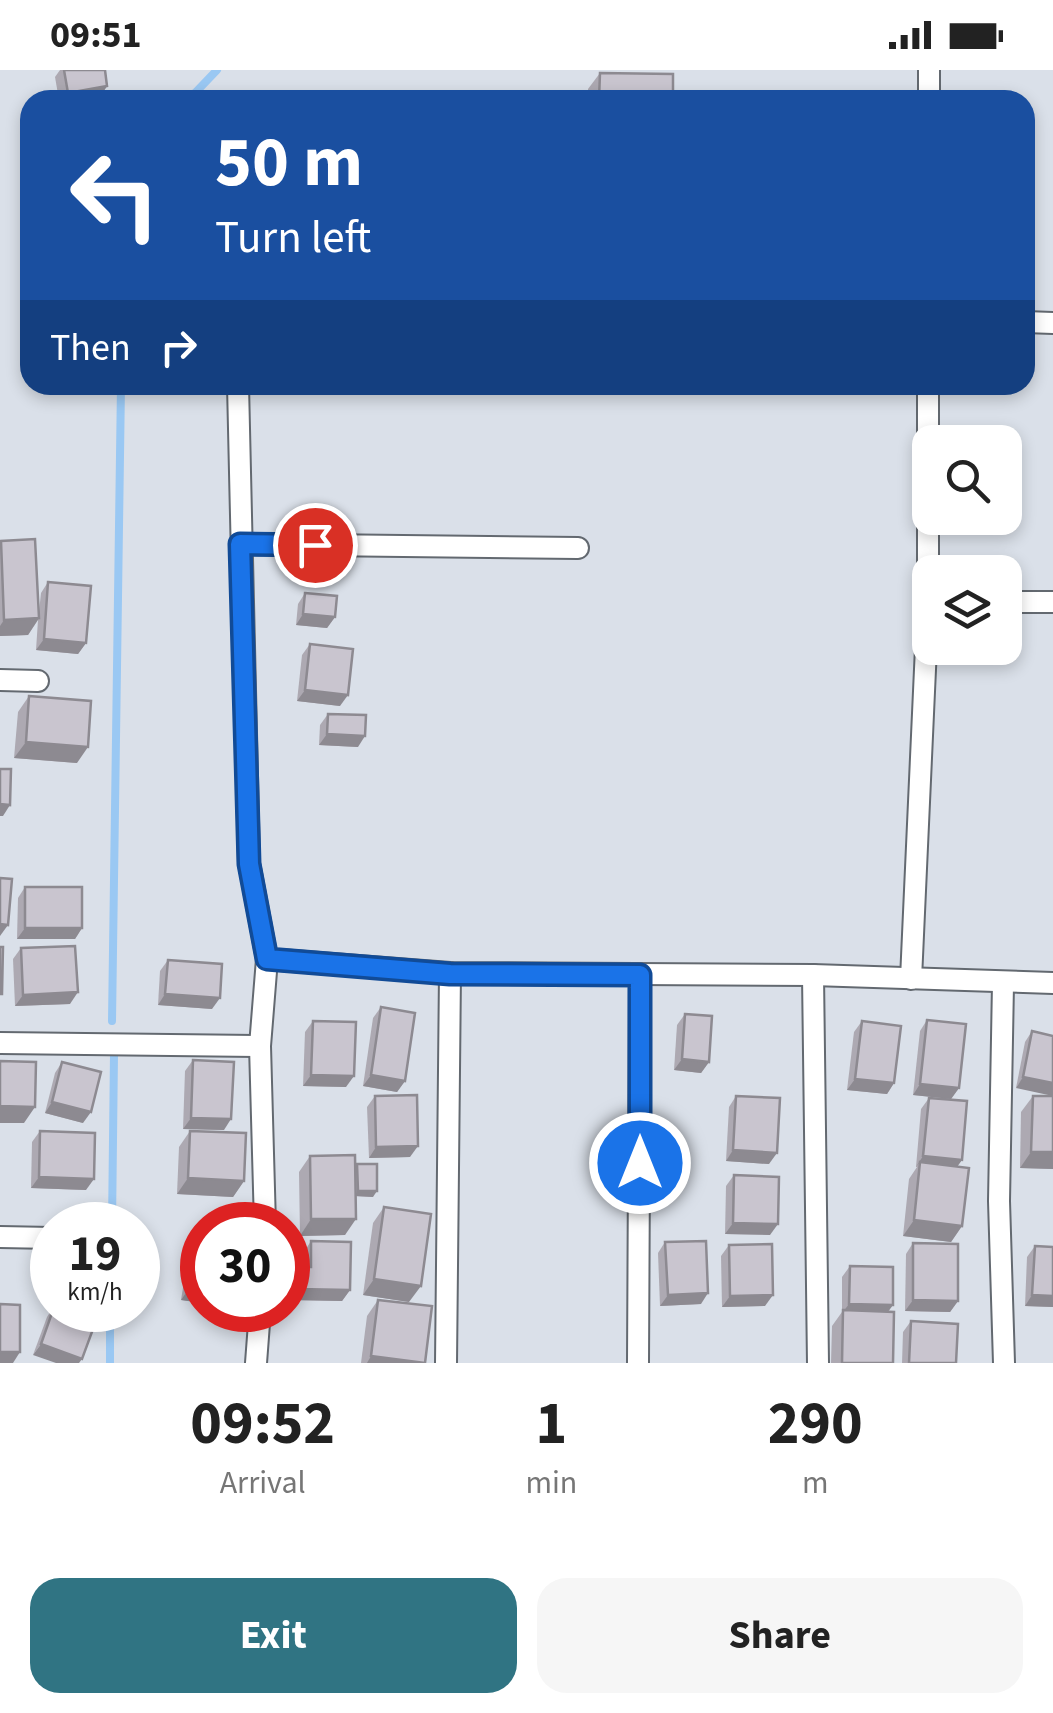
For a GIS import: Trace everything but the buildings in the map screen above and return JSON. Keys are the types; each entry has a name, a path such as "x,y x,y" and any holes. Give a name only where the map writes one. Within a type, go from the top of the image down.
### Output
{"street":[{"path":"238,395 249,864 267,959 260,1046 264,1202"},
{"path":"928,395 929,555"},
{"path":"240,544 578,548"},
{"path":"1022,602 1053,602"},
{"path":"911,980 926,665"},
{"path":"0,680 38,681"},
{"path":"267,959 450,974 812,974 1053,983"},
{"path":"446,1363 450,974"},
{"path":"812,974 818,1363"},
{"path":"638,1363 640,975"},
{"path":"1002,984 1000,1202 1004,1363"},
{"path":"0,1044 260,1046"},
{"path":"0,1237 30,1238"},
{"path":"256,1363 258,1332"}],"waterway":[{"path":"198,90 217,70"},
{"path":"112,1021 121,395"},
{"path":"112,1202 114,1054"},
{"path":"110,1332 110,1363"}],"route":[{"path":"315,545 240,544 249,864 267,959 450,974 640,975 640,1163"}]}
